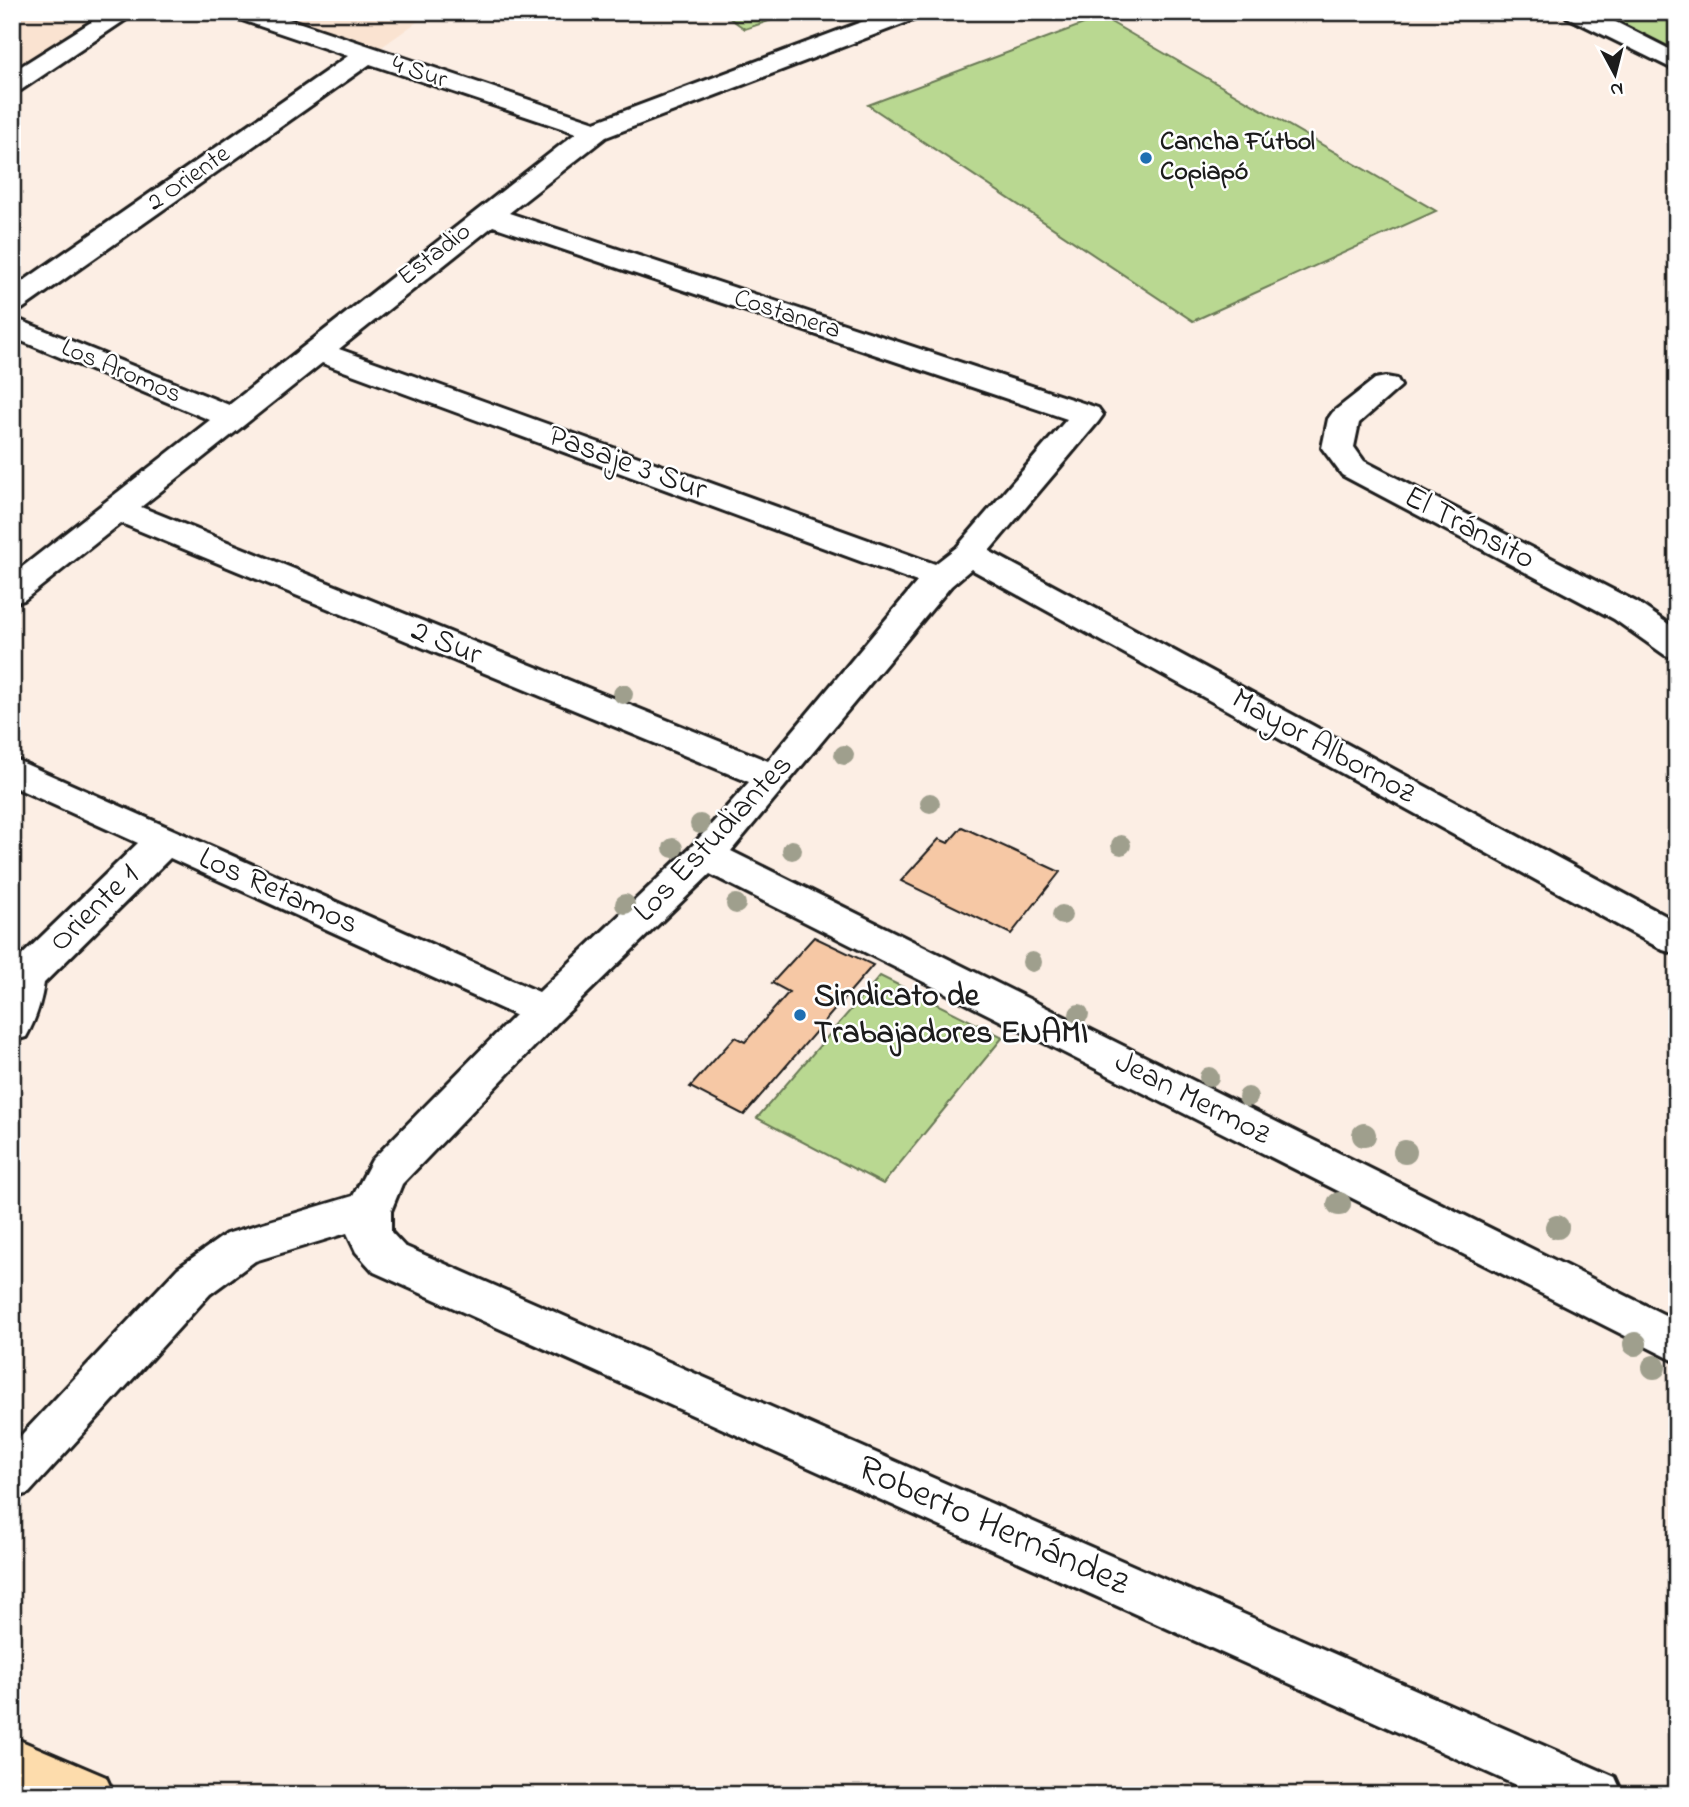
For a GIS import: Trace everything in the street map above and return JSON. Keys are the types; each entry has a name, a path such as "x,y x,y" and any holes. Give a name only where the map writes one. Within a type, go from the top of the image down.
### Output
{"highway":[{"path":"12,1762 88,1795"}],"street":[{"path":"12,84 125,12"},
{"name":"4 Sur","path":"242,12 596,131"},
{"name":"Estadio","path":"12,592 230,417 596,131 912,12"},
{"path":"1576,12 1677,63"},
{"name":"2 Oriente","path":"12,303 366,55"},
{"name":"Costanera","path":"486,215 1087,415"},
{"name":"Los Aromos","path":"12,327 230,417"},
{"name":"Pasaje 3 Sur","path":"315,350 939,578"},
{"name":"El Tránsito","path":"1386,386 1344,419 1338,448 1353,468 1626,611 1677,647"},
{"name":"Los Estudiantes","path":"370,1208 376,1188 387,1172 544,1011 706,855 774,778 939,578 969,554 1087,415"},
{"name":"2 Sur","path":"117,509 774,778"},
{"name":"Mayor Albornoz","path":"969,554 1677,940"},
{"name":"Los Retamos","path":"12,771 544,1011"},
{"name":"Oriente 1","path":"12,1026 21,1004 19,980 164,841"},
{"name":"Jean Mermoz","path":"706,855 1677,1343"},
{"path":"12,1478 194,1281 241,1247 370,1208"},
{"name":"Roberto Hernández","path":"370,1208 370,1237 389,1259 1597,1795"}],"shaded area":[{"path":"12,12 107,12 12,73"},
{"path":"267,12 431,12 376,51"}],"green space":[{"path":"721,12 795,12 745,29"},
{"path":"1600,12 1677,12 1677,52"},
{"name":"Cancha Fútbol Copiapó","path":"1102,17 1436,211 1193,321 868,105"},
{"path":"880,976 1003,1037 883,1184 757,1118"}],"building":[{"path":"962,827 1060,872 1011,934 901,881 939,839 948,843"},
{"name":"Sindicato de Trabajadores ENAMI","path":"814,937 873,965 744,1115 690,1087 735,1037 745,1042 789,992 772,983"}],"place":[{"name":"Cancha Fútbol Copiapó","path":"1146,158"},
{"name":"Sindicato de Trabajadores ENAMI","path":"800,1015"}]}
